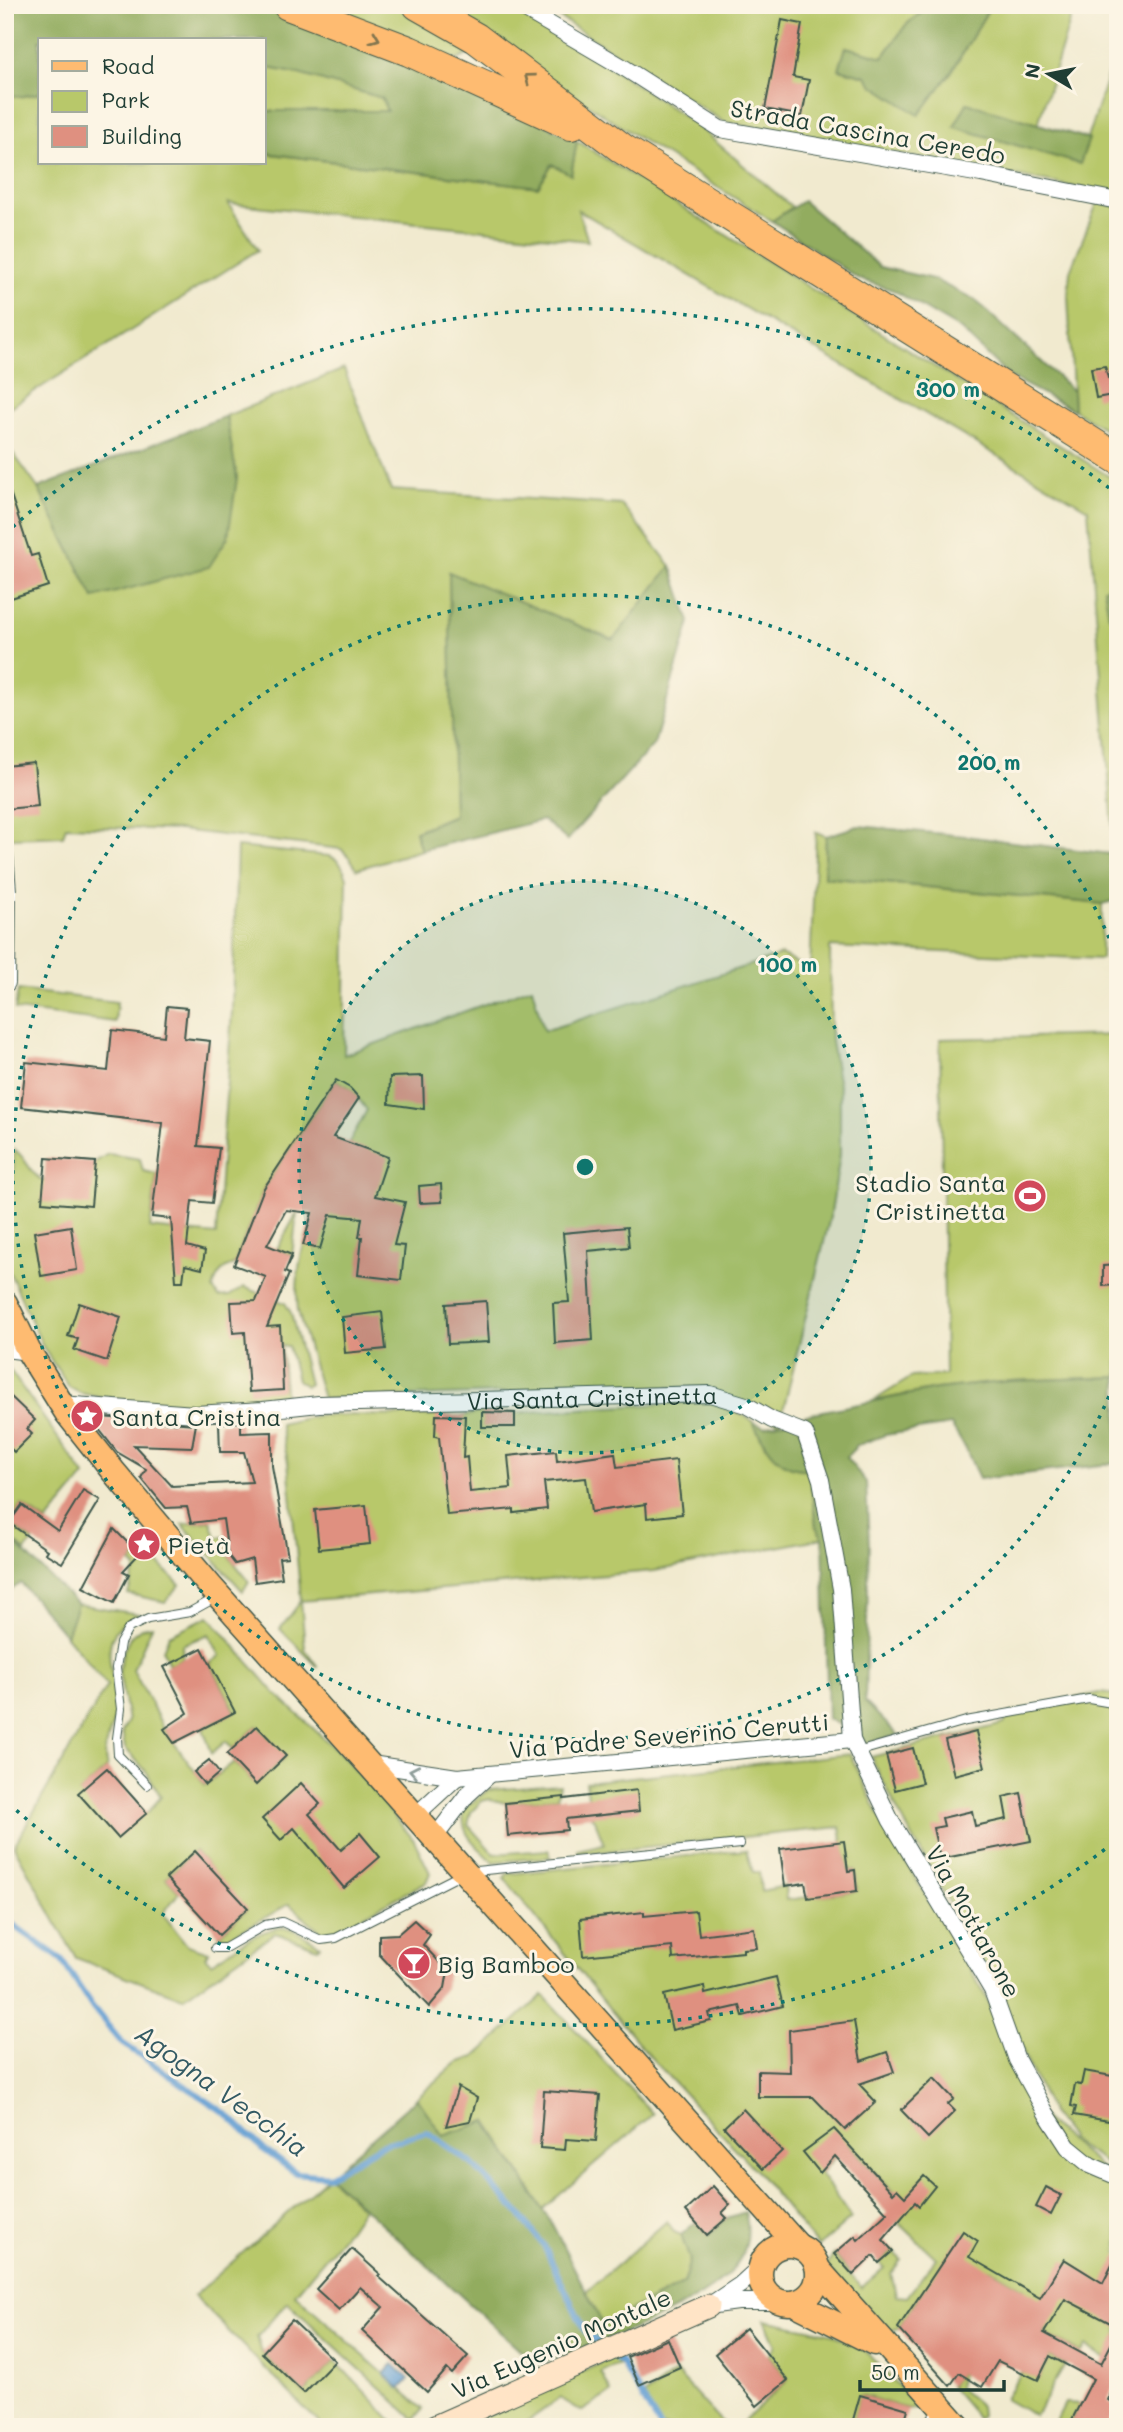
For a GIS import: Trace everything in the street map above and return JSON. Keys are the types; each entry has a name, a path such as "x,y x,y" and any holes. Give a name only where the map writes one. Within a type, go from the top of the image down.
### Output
{"highway":[{"path":"288,5 410,51 623,149"},
{"path":"418,5 476,38 623,149 1118,458"}],"main road":[{"path":"5,1303 17,1351 113,1471 219,1596 798,2246 813,2257 818,2269 892,2354 944,2421"},
{"path":"750,2192 763,2222 764,2261 760,2274 769,2295 854,2331 892,2354"},
{"path":"764,2261 780,2247 798,2246"},
{"path":"787,2302 806,2298 813,2291 818,2279 818,2269"}],"street":[{"name":"Strada Cascina Ceredo","path":"517,5 626,69 720,129 981,174 1118,201"},
{"path":"5,853 8,891 7,983"},
{"name":"Via Santa Cristinetta","path":"61,1404 195,1414 318,1404 710,1394 746,1405 772,1420 805,1433 821,1479 841,1589 855,1746"},
{"name":"Via Padre Severino Cerutti","path":"371,1765 457,1777 855,1746"},
{"name":"Via Mottarone","path":"855,1746 891,1821 992,1990 1017,2060 1046,2113 1069,2147 1090,2165 1118,2177"},
{"name":"Via Padre Severino Cerutti","path":"435,1837 458,1806 490,1774"},
{"path":"416,1815 457,1777"},
{"name":"Via Eugenio Montale","path":"435,2427 708,2306 740,2285 764,2261"},
{"name":"Via Eugenio Montale","path":"708,2306 738,2302 787,2302"}],"lane":[{"path":"147,1785 118,1755 117,1738 121,1709 116,1668 120,1643 129,1628 148,1619 190,1612 219,1596"},
{"path":"855,1746 966,1721 1089,1699 1112,1703 1118,1709"},
{"path":"215,1948 225,1948 265,1925 282,1922 321,1940 336,1938 466,1872 740,1844"}],"green space":[{"path":"5,5 264,5 315,22 537,120 577,141 571,175 552,164 538,187 266,153 266,111 387,111 382,98 266,67 266,38 38,38 38,93 19,97 5,93"},
{"path":"301,5 398,5 447,31 462,42 469,54 458,60"},
{"path":"436,5 508,5 570,40 695,124 792,207 772,221 648,144"},
{"path":"540,5 930,5 906,25 883,57 846,47 840,69 866,76 873,85 919,115 952,71 991,5 1075,5 1038,124 967,104 1079,163 1118,44 1118,195 724,122"},
{"path":"930,5 991,5 952,71 919,115 873,85 866,76 839,69 846,47 883,57 906,25"},
{"path":"266,67 382,98 387,112 266,111"},
{"path":"5,93 19,97 38,93 38,164 266,164 266,153 538,187 552,164 571,175 577,141 1118,482 1118,583 1104,589 1109,615 1118,626 1118,855 1115,855 1088,509 578,210 588,241 228,203 258,250 5,410"},
{"path":"967,103 1089,139 1080,164 954,127"},
{"path":"803,201 880,267 933,279 975,300 1073,391 1074,410 1010,377 961,330 893,290 859,279 772,221"},
{"path":"1098,201 1118,207 1118,394 1113,395 1118,395 1118,437 1074,410 1068,296 1070,271"},
{"path":"344,369 391,490 622,505 671,566 613,640 449,573 454,815 415,831 421,850 357,869 341,849 179,830 66,826 63,836 5,836 5,442 38,488 94,598 237,478 226,416"},
{"path":"226,416 237,478 228,537 209,567 94,598 38,488"},
{"path":"671,566 690,622 654,744 567,840 543,820 421,850 415,832 454,815 449,572 613,640"},
{"path":"1118,583 1118,626 1109,615 1104,588"},
{"path":"858,826 1118,855 1118,900 1102,904 824,877 826,836"},
{"path":"816,832 826,836 824,877 1102,904 1101,959 830,947 831,1042 840,1091 840,1155 831,1213 780,1423 710,1390 676,1387 323,1399 298,1311 297,1284 301,1257 317,1206 367,1110 350,1088 336,1080 264,1188 234,1265 220,1274 213,1289 219,1297 229,1296 244,1287 285,1303 291,1313 309,1384 306,1386 297,1380 288,1346 281,1346 286,1403 168,1408 80,1393 69,1387 44,1349 5,1262 5,1188 13,1180 14,1149 35,1175 44,1181 95,1162 108,1154 140,1159 143,1171 157,1174 150,1228 216,1235 232,1012 237,847 329,856 342,867 347,878 344,1055 532,987 544,1031 781,955 810,970"},
{"path":"18,990 117,1002 115,1022 15,1010"},
{"name":"Stadio Santa Cristinetta","path":"1118,1035 1118,1377 1010,1381 936,1389 873,1401 912,1377 945,1375 940,1039"},
{"path":"297,1213 292,1255 277,1249"},
{"path":"9,1369 85,1476 47,1522 22,1505 9,1523 33,1541 25,1551 5,1533 5,1374"},
{"path":"1118,1377 1118,1463 979,1479 966,1449 951,1425 885,1435 858,1445 846,1457 866,1482 869,1544 865,1702 898,1735 864,1744 856,1734 828,1719 823,1538 816,1527 809,1469 798,1469 781,1462 768,1448 753,1422 765,1427 818,1412 936,1389 1010,1381"},
{"path":"709,1401 742,1414 753,1422 765,1446 809,1468 816,1527 823,1538 654,1571 301,1601 288,1462 280,1424 320,1415 464,1416 482,1412 515,1413"},
{"path":"211,1521 216,1537 225,1537 228,1555 249,1581 243,1591 182,1524"},
{"path":"5,1533 77,1604 66,1636 21,1583 5,1594"},
{"path":"149,1553 180,1585 165,1602 128,1594 136,1568 131,1563 139,1554"},
{"path":"301,1601 305,1649 318,1667 280,1629"},
{"path":"77,1604 139,1614 118,1628 111,1643 110,1661 116,1710 106,1745 107,1768 79,1793 147,1813 161,1797 146,1771 125,1748 122,1732 128,1721 119,1672 123,1652 131,1636 141,1628 152,1626 133,1670 164,1729 205,1785 234,1762 256,1784 285,1757 257,1726 233,1749 226,1741 212,1753 203,1729 235,1711 210,1663 220,1656 209,1634 182,1645 183,1658 169,1665 163,1650 169,1635 209,1616 275,1693 345,1758 414,1840 430,1873 426,1882 326,1936 289,1904 225,1940 219,1935 246,1910 195,1851 166,1878 179,1892 163,1914 187,1945 209,1952 205,1957 211,1963 250,1938 282,1928 291,1929 320,1945 318,1948 275,1933 183,1998 76,1958 14,1846 107,1685 66,1636"},
{"path":"1099,1693 1118,1695 1118,2107 1113,2106 1105,2163 1074,2143 1051,2112 996,1986 898,1811 871,1757 1004,1724 1010,1713"},
{"path":"850,1754 883,1824 983,1991 1040,2116 1118,2182 1118,2344 1107,2360 1086,2346 1081,2353 1045,2334 1046,2330 1028,2319 1024,2289 992,2270 944,2261 898,2328 888,2332 826,2267 834,2254 861,2288 884,2268 879,2263 893,2251 901,2260 891,2273 896,2296 907,2297 936,2258 889,2213 899,2198 848,2144 820,2173 851,2218 818,2247 758,2173 654,2061 504,1878 507,1874 746,1850 753,1872 759,1872 761,1891 785,1886 786,1900 857,1891 855,1870 848,1871 840,1827 578,1854 578,1850 604,1844 591,1816 586,1782"},
{"path":"560,1785 557,1798 505,1803 490,1799 482,1801 471,1812 468,1825 494,1854 548,1850 551,1857 493,1862 466,1832 464,1809 488,1790"},
{"path":"543,1995 653,2114 543,2209 487,2121 443,2136 417,2098 457,2063 475,2057"},
{"path":"417,2098 443,2136 486,2121 552,2224 603,2325 683,2284 690,2260 681,2235 696,2222 708,2235 727,2218 745,2212 747,2236 743,2253 726,2277 678,2308 617,2335 537,2365 329,2176"},
{"path":"1112,2106 1118,2107 1118,2168 1105,2163"},
{"path":"329,2176 363,2208 295,2294 423,2409 414,2419 287,2302 257,2337 262,2353 304,2393 335,2361 392,2420 391,2427 323,2427 194,2296"},
{"path":"667,2221 674,2232 681,2235 690,2260 683,2284 602,2325 586,2292"},
{"path":"765,2320 833,2334 866,2351 918,2407 908,2409 861,2395 851,2427 738,2427 788,2380 769,2356 776,2345"},
{"path":"1050,2356 1065,2365 1035,2416 1005,2399 1022,2371 1038,2379"},
{"path":"614,2357 622,2364 601,2372 611,2393 582,2411 560,2398 525,2423 525,2427 464,2427"},
{"path":"676,2372 726,2427 660,2427 642,2397"},
{"path":"959,2372 961,2374 958,2387 980,2406 981,2415 977,2418 950,2386"},
{"path":"1065,2403 1080,2404 1068,2427 1053,2427"}],"water":[{"path":"393,2364 409,2379 400,2389 384,2374"}],"building":[{"path":"782,20 802,24 793,77 809,80 802,116 765,109"},
{"path":"1105,366 1108,378 1116,376 1118,394 1096,398 1091,368"},
{"path":"8,486 31,556 38,554 48,586 5,600 5,487"},
{"path":"34,763 38,806 5,809 5,766"},
{"path":"167,1006 187,1008 184,1038 210,1041 198,1146 219,1148 212,1203 192,1201 187,1246 205,1251 202,1269 185,1265 183,1281 176,1281 171,1219 152,1217 163,1123 21,1107 26,1062 108,1071 112,1030 164,1036"},
{"path":"423,1076 424,1109 389,1104 390,1077"},
{"path":"336,1080 350,1088 359,1098 333,1137 388,1157 375,1196 405,1202 394,1245 405,1246 401,1280 358,1275 362,1218 330,1215 320,1249 303,1245 312,1213 286,1210 267,1245 292,1255 285,1272 289,1274 267,1327 280,1326 283,1390 249,1392 245,1332 233,1333 231,1302 256,1301 266,1277 234,1265 264,1188"},
{"path":"46,1158 95,1162 91,1206 42,1202"},
{"path":"441,1184 442,1202 420,1203 419,1186"},
{"path":"71,1226 77,1270 41,1276 34,1232"},
{"path":"627,1227 629,1247 588,1251 593,1340 555,1343 553,1303 569,1302 563,1233"},
{"path":"1118,1265 1118,1285 1103,1286 1103,1266"},
{"path":"486,1301 489,1342 448,1344 446,1304"},
{"path":"79,1303 121,1317 107,1361 74,1350 78,1339 68,1336"},
{"path":"382,1312 386,1349 345,1353 342,1317"},
{"path":"5,1391 35,1420 27,1429 32,1434 14,1452 5,1443"},
{"path":"482,1412 515,1413 515,1427 482,1427"},
{"path":"436,1415 465,1416 463,1458 467,1457 470,1492 511,1488 508,1456 556,1451 557,1461 615,1453 617,1467 676,1460 682,1514 647,1518 646,1504 591,1512 586,1478 544,1482 547,1509 447,1515 439,1437 435,1436"},
{"path":"99,1417 196,1424 192,1447 134,1445 172,1486 252,1482 244,1452 220,1452 219,1423 241,1422 241,1433 272,1432 272,1466 288,1557 279,1558 282,1578 255,1582 252,1559 235,1564 228,1555 223,1519 191,1523 187,1507 166,1508 141,1478 146,1469 117,1452 95,1424"},
{"path":"83,1490 100,1500 62,1563 45,1553 47,1550 9,1523 22,1505 58,1531"},
{"path":"366,1505 370,1544 319,1549 315,1510"},
{"path":"114,1529 139,1554 123,1571 129,1574 114,1603 83,1587"},
{"path":"202,1648 235,1712 174,1743 164,1729 188,1713 164,1667"},
{"path":"257,1726 286,1756 256,1785 227,1754"},
{"path":"976,1732 985,1767 954,1775 945,1740"},
{"path":"913,1748 922,1783 895,1790 886,1755"},
{"path":"209,1760 219,1773 205,1785 194,1772"},
{"path":"107,1768 147,1813 118,1838 78,1793"},
{"path":"301,1783 320,1804 309,1814 341,1850 360,1833 380,1857 344,1888 294,1828 281,1840 262,1819"},
{"path":"637,1790 639,1811 566,1819 567,1830 508,1836 505,1803"},
{"path":"1021,1793 1031,1841 940,1859 933,1828 944,1826 942,1818 972,1811 975,1826 1007,1819 1003,1797"},
{"path":"844,1841 848,1871 855,1870 857,1891 808,1898 805,1883 785,1886 780,1849"},
{"path":"195,1851 248,1908 219,1935 166,1878"},
{"path":"696,1911 699,1935 754,1928 757,1948 743,1949 743,1952 673,1959 672,1947 583,1956 580,1919 644,1912 644,1916"},
{"name":"Big Bamboo","path":"414,1920 430,1935 423,1945 448,1971 445,1988 429,2007 379,1954 379,1935 398,1934"},
{"path":"776,1977 783,2006 743,2016 740,2006 709,2013 711,2021 672,2030 664,1995 704,1986 705,1994"},
{"path":"854,2021 861,2061 887,2052 894,2072 859,2084 876,2102 845,2130 813,2097 758,2097 758,2071 790,2072 789,2030"},
{"path":"1084,2071 1118,2077 1109,2121 1074,2115 1076,2107 1071,2106 1075,2084 1081,2085"},
{"path":"934,2078 954,2099 948,2104 955,2111 928,2138 901,2110"},
{"path":"458,2087 477,2098 470,2121 446,2126"},
{"path":"544,2091 600,2095 596,2141 566,2139 565,2150 540,2148"},
{"path":"743,2109 782,2151 763,2169 724,2127"},
{"path":"834,2129 893,2193 897,2189 905,2197 924,2176 935,2186 919,2206 915,2202 883,2240 893,2251 879,2263 873,2256 853,2275 834,2254 855,2236 858,2240 887,2213 835,2156 820,2173 803,2152"},
{"path":"713,2186 730,2205 722,2213 727,2218 707,2235 686,2211"},
{"path":"1046,2187 1061,2195 1051,2215 1036,2207"},
{"path":"963,2231 978,2241 969,2257 1040,2298 1064,2259 1103,2283 1118,2253 1118,2327 1065,2299 1044,2333 1101,2364 1118,2331 1118,2377 1108,2400 1118,2407 1107,2427 1068,2427 1093,2379 1050,2356 1038,2380 998,2361 982,2387 959,2373 950,2386 898,2328"},
{"path":"352,2249 380,2274 378,2276 468,2356 452,2374 447,2369 427,2392 362,2331 383,2307 360,2287 339,2310 316,2289"},
{"path":"292,2320 335,2361 304,2393 262,2353"},
{"path":"746,2328 788,2380 757,2406 715,2354"},
{"path":"668,2339 680,2367 639,2385 627,2357"},
{"path":"860,2395 908,2409 903,2427 851,2427"}],"waterway":[{"name":"Agogna Vecchia","path":"5,1919 61,1959 91,2005 122,2043 228,2115 263,2149 296,2173 329,2176 381,2145 427,2132 471,2163 517,2211 544,2246 585,2331 602,2346"},
{"name":"Agogna Vecchia","path":"613,2356 622,2364 660,2427"}],"place":[{"name":"Stadio Santa Cristinetta","path":"1030,1196"},
{"name":"Santa Cristina","path":"87,1416"},
{"name":"Pietà","path":"144,1544"},
{"name":"Big Bamboo","path":"414,1963"}]}
